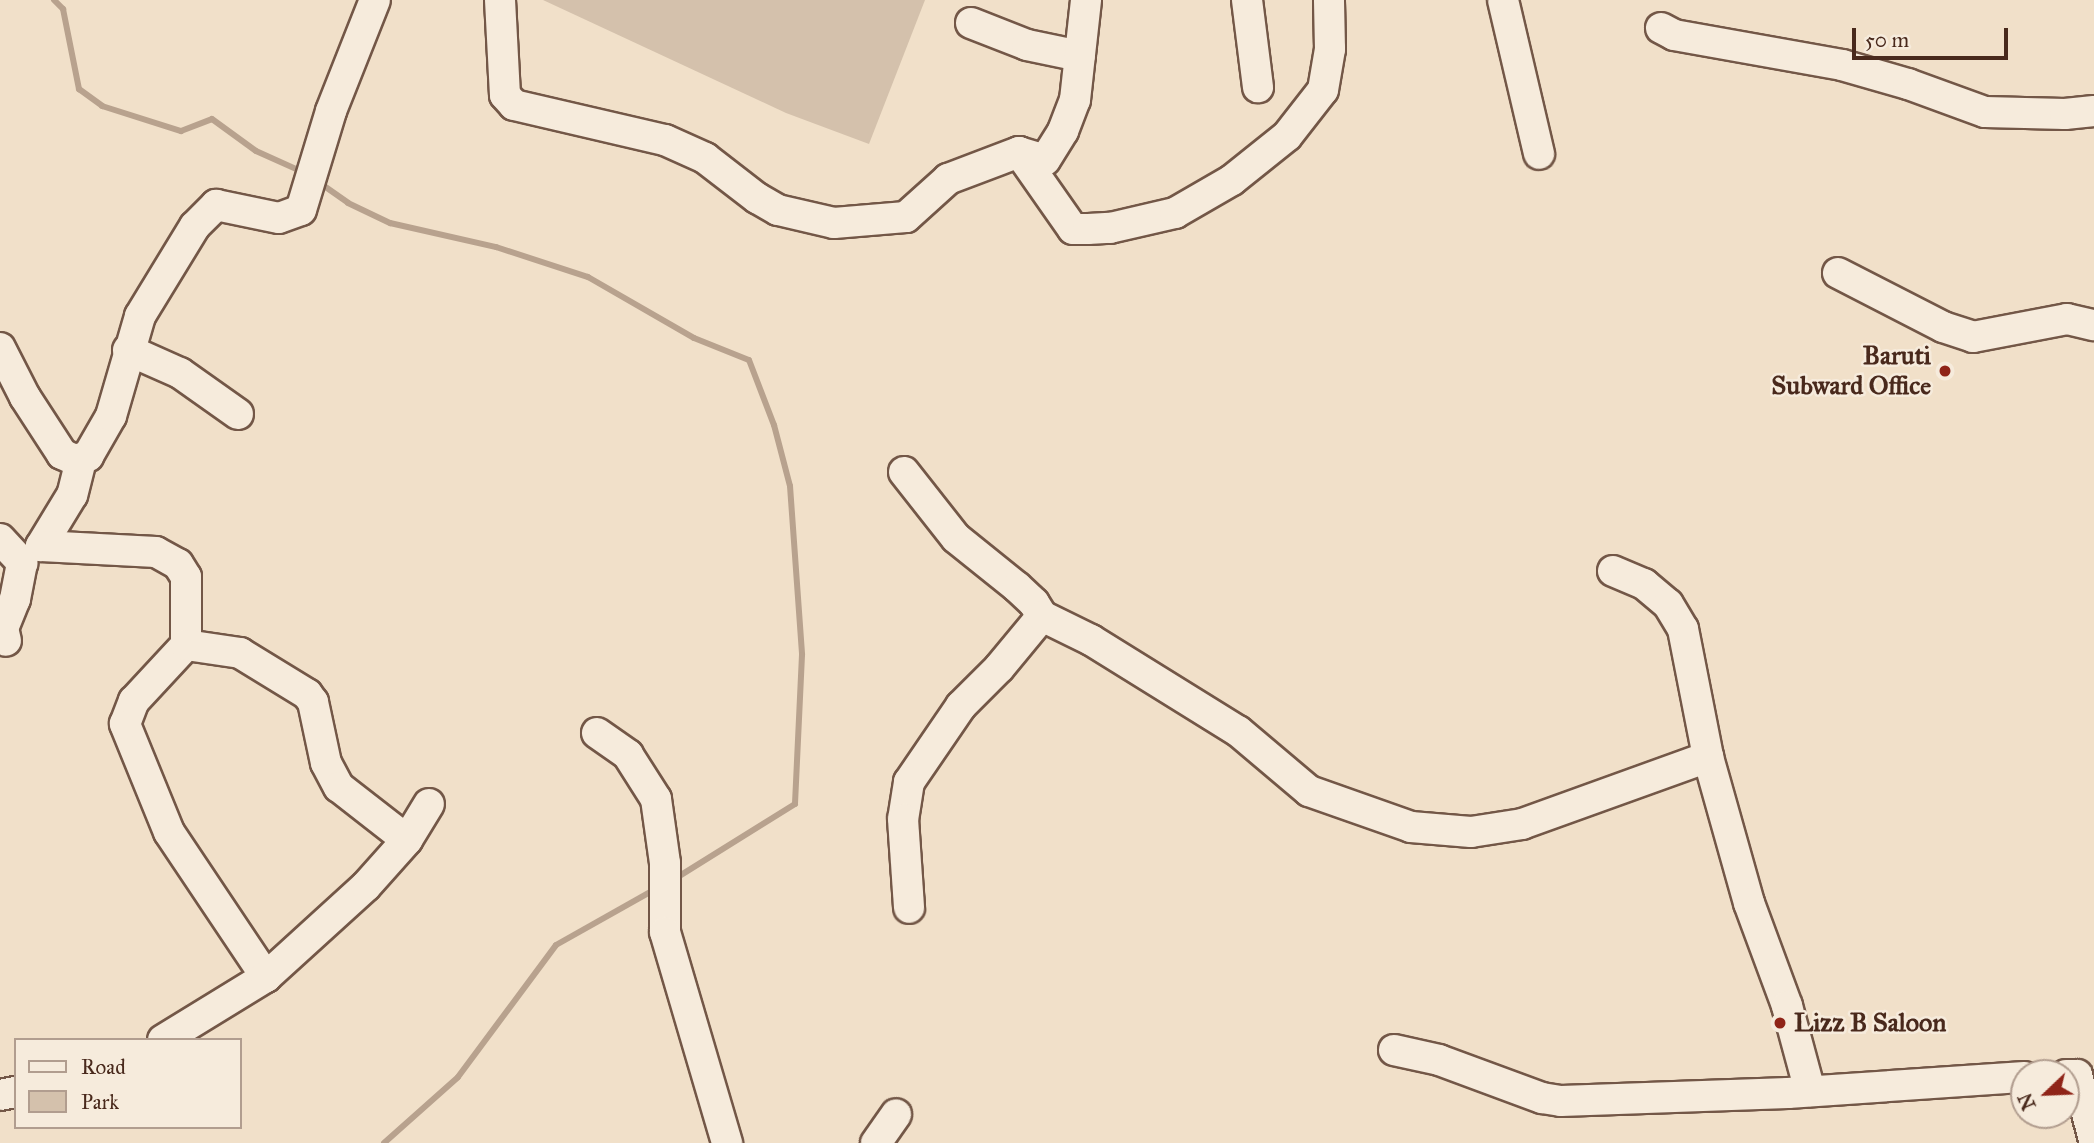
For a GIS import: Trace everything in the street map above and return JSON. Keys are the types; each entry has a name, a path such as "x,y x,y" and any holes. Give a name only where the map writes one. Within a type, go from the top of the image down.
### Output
{"street":[{"path":"6,641 3,628 32,555 72,495 81,460 88,456 111,416 140,316 195,226 216,205 279,218 300,210 331,111 374,0"},
{"path":"500,0 505,95 514,105 664,140 705,158 757,198 791,214 834,223 906,217 948,179 1019,152 1045,160 1056,145 1075,100 1086,0"},
{"path":"1247,0 1258,87"},
{"path":"1019,152 1073,229 1110,228 1175,213 1232,180 1287,136 1323,90 1330,48 1329,0"},
{"path":"1503,0 1539,154"},
{"path":"971,23 1027,45 1080,56"},
{"path":"1661,28 1674,34 1842,65 1908,84 1985,112 2065,114 2094,111"},
{"path":"1838,273 1943,327 1973,337 2057,320 2094,325"},
{"path":"0,348 49,436 62,454 81,460"},
{"path":"128,350 180,373 238,414"},
{"path":"904,472 956,538 1026,595 1042,616 1091,640 1238,731 1309,791 1411,827 1471,832 1522,824 1709,757"},
{"path":"0,539 32,555 156,552 178,564 186,578 186,645 134,701 125,724 169,832 266,977"},
{"path":"1613,571 1644,584 1668,604 1683,629 1709,757 1749,903 1787,1006 1810,1091"},
{"path":"909,908 903,832 909,782 961,706 999,668 1042,616"},
{"path":"186,645 240,653 307,694 313,702 326,763 339,787 407,840"},
{"path":"597,733 628,755 656,799 665,863 665,932 727,1143"},
{"path":"166,1038 266,977 366,886 407,840 429,804"},
{"path":"1394,1050 1439,1060 1542,1098 1561,1101 1629,1101 1707,1093 1810,1091 2010,1078"},
{"path":"2080,1086 2094,1140"},
{"path":"876,1143 896,1114"}],"green space":[{"path":"543,0 925,0 869,144 786,113"}],"waterway":[{"path":"54,0 63,9 79,89 102,106 181,131 212,119 256,151 305,173"},
{"path":"317,181 348,203 390,223 496,247 588,277 694,338 749,360 774,425 790,486 802,655 795,804 673,880"},
{"path":"384,1143 458,1077 556,945 657,888"}],"place":[{"name":"Baruti Subward Office","path":"1945,371"},
{"name":"Lizz B Saloon","path":"1780,1023"}]}
